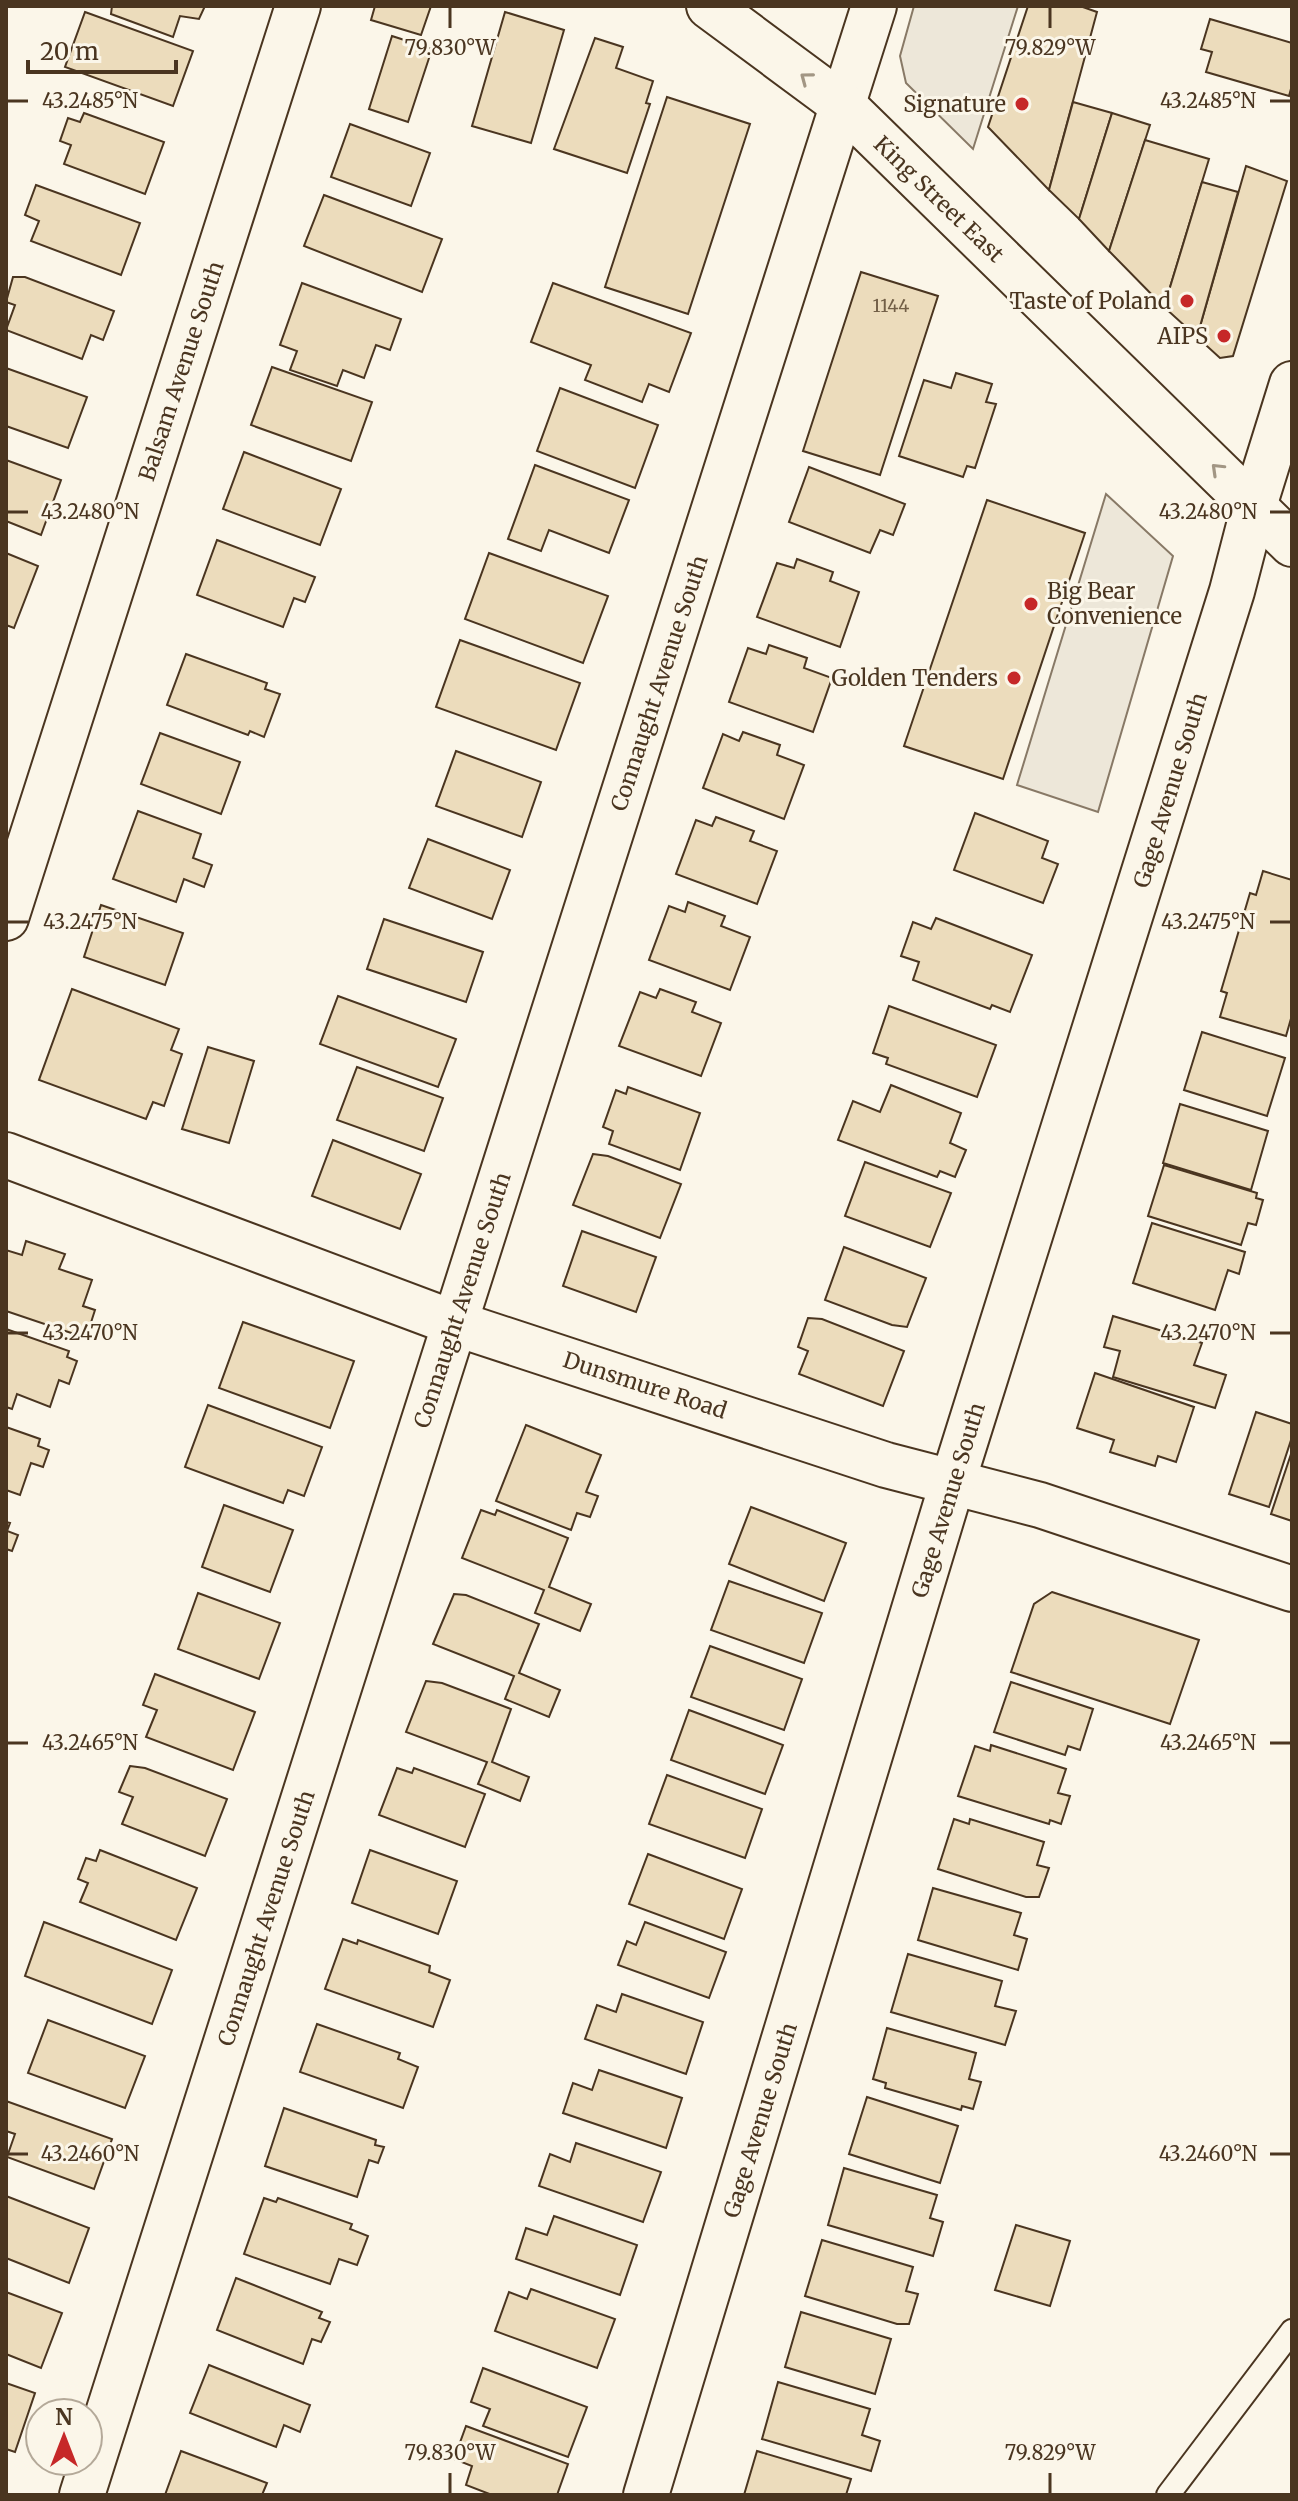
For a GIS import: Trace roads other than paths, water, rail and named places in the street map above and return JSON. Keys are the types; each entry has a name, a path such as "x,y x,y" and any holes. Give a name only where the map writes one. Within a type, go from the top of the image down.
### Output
{"street":[{"name":"Balsam Avenue South","path":"6,918 298,6"},
{"name":"King Street East","path":"709,6 844,106 1292,544"},
{"name":"Connaught Avenue South","path":"82,2495 874,6"},
{"name":"Gage Avenue South","path":"646,2495 952,1484 1222,621 1292,384"},
{"name":"Dunsmure Road","path":"6,1155 454,1323 886,1465 1040,1505 1292,1589"}],"lane":[{"path":"1168,2495 1292,2331"}],"place":[{"name":"Signature","path":"1022,104"},
{"name":"Taste of Poland","path":"1187,301"},
{"name":"AIPS","path":"1224,336"},
{"name":"Big Bear Convenience","path":"1031,604"},
{"name":"Golden Tenders","path":"1014,678"}]}
